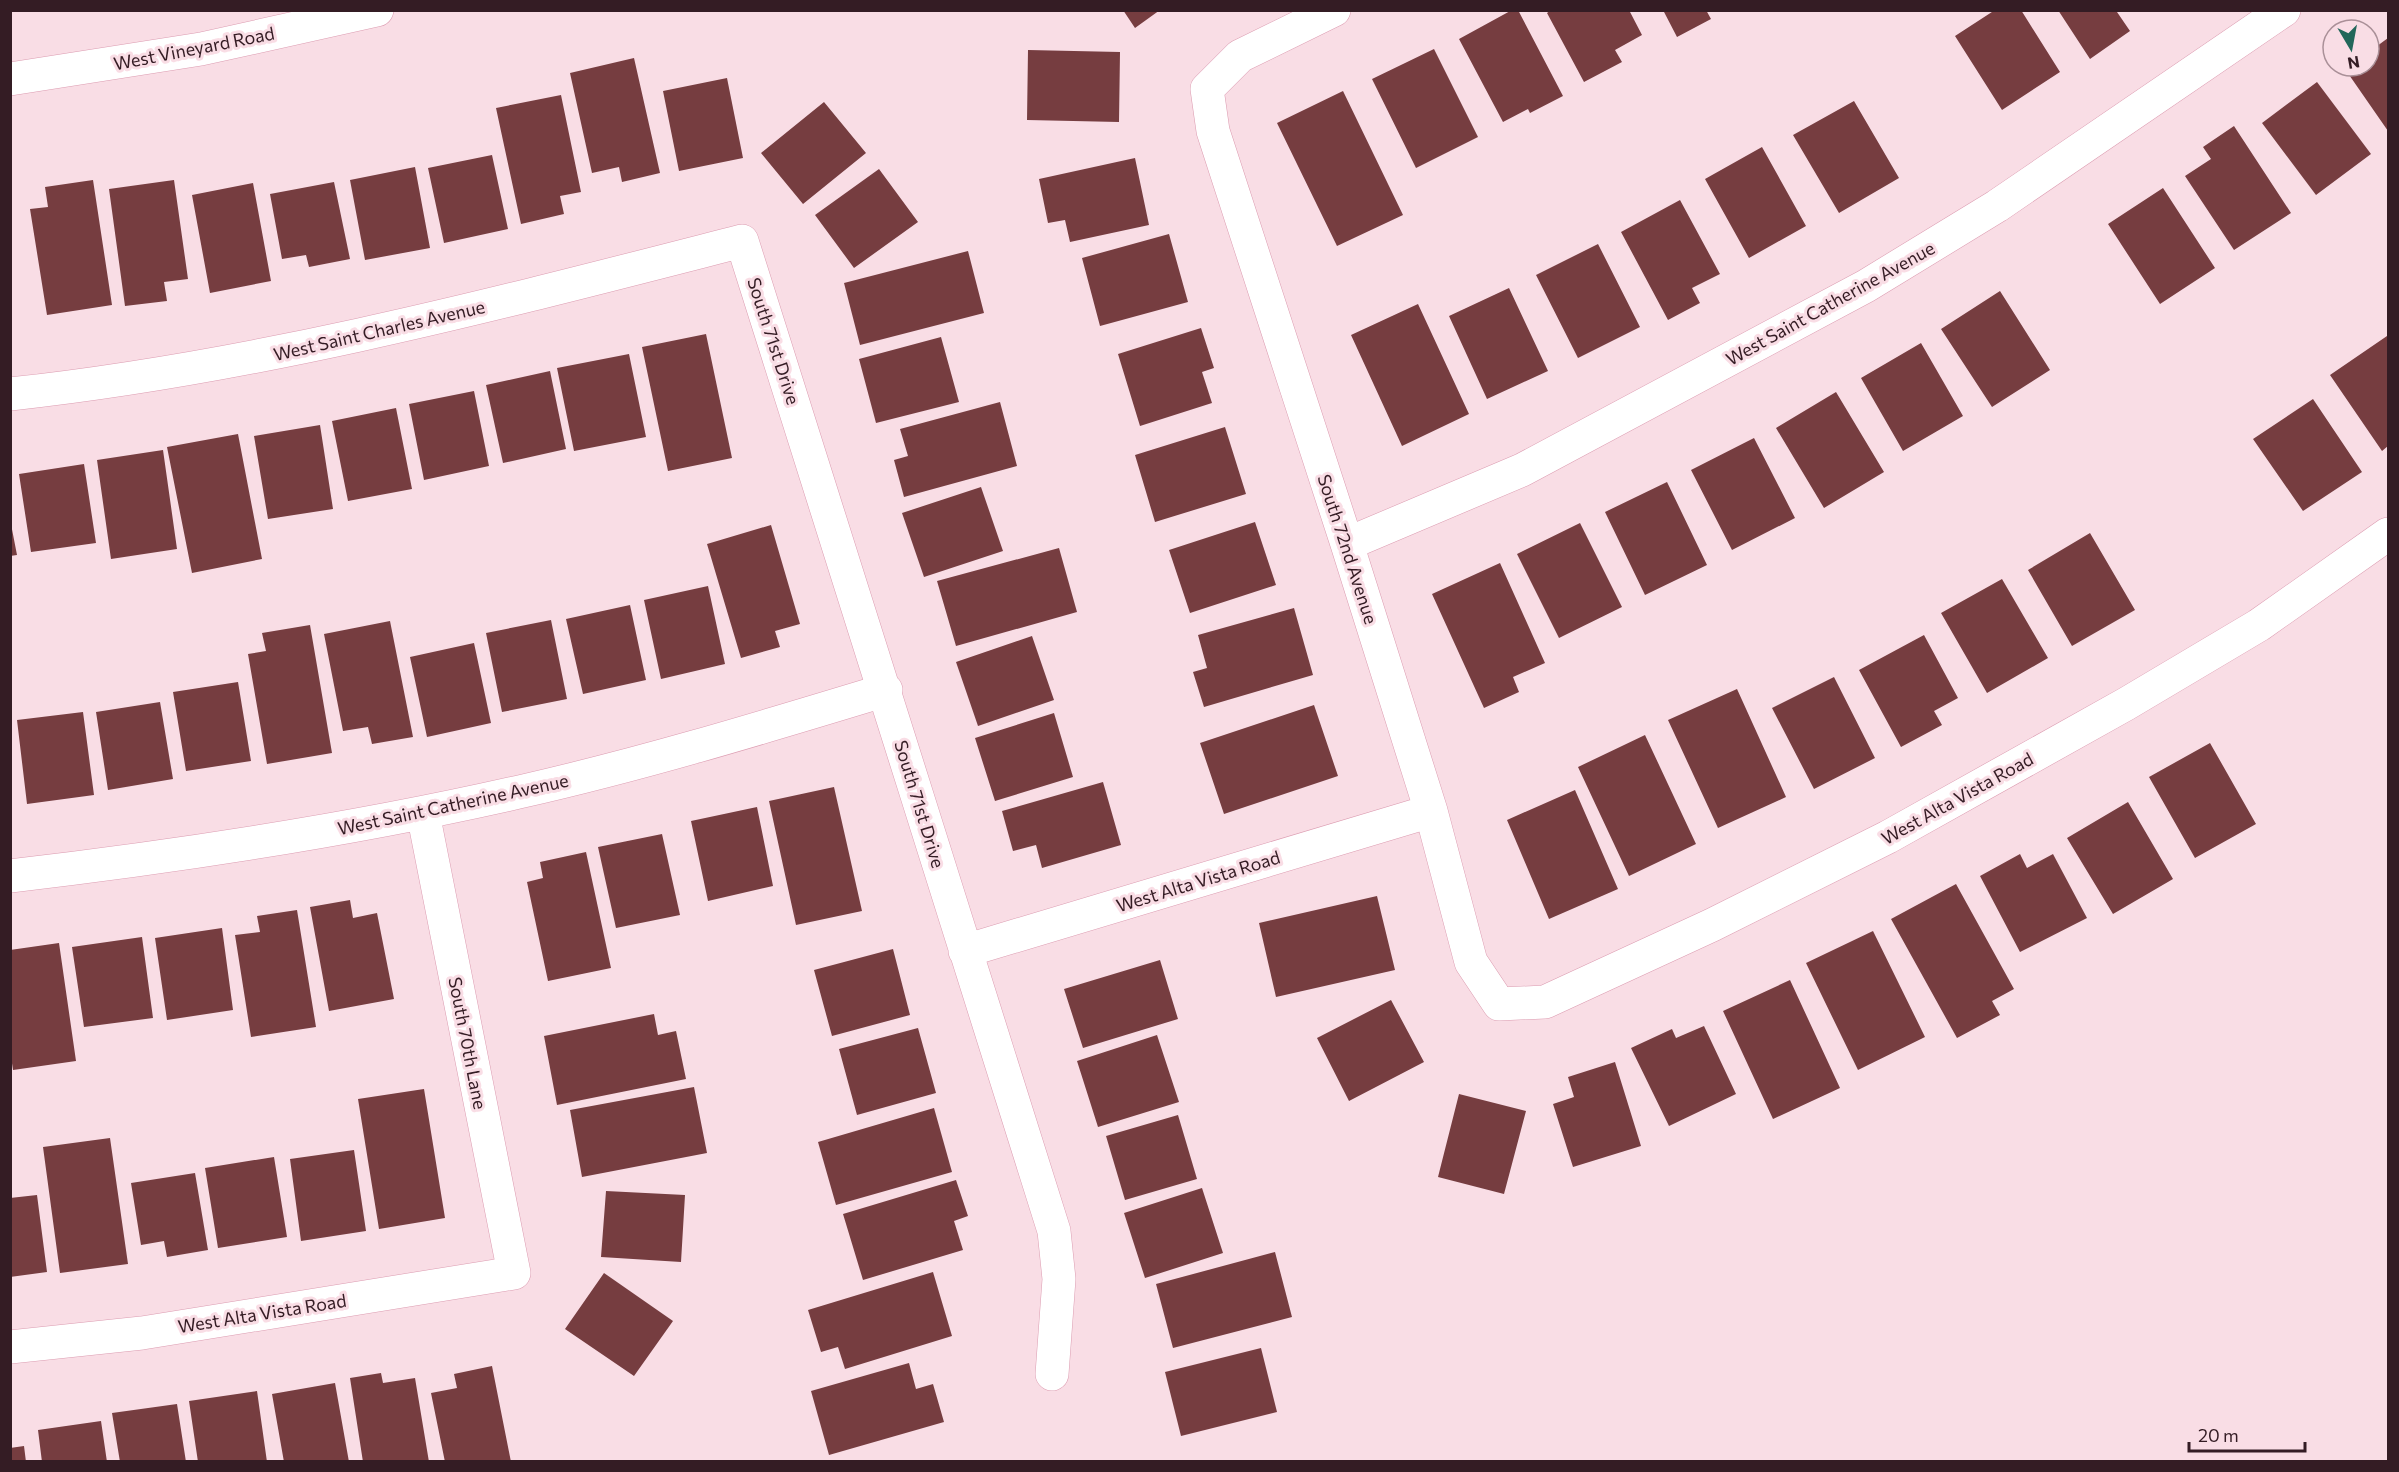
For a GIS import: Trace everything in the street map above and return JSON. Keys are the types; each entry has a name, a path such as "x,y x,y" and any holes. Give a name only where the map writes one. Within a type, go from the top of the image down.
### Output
{"street":[{"name":"West Vineyard Road","path":"10,79 201,49 377,10"},
{"name":"South 72nd Avenue","path":"1334,10 1240,56 1207,89 1213,131 1431,811 1471,962 1500,1004"},
{"name":"West Saint Catherine Avenue","path":"1347,544 1522,470 1866,286 1998,206 2284,10"},
{"name":"West Saint Charles Avenue","path":"10,394 95,385 279,353 440,318 742,241"},
{"name":"South 71st Drive","path":"742,241 886,690 965,951 1054,1231 1059,1279 1052,1374"},
{"name":"West Alta Vista Road","path":"1500,1004 1545,1002 1712,925 1888,837 2126,704 2259,625 2388,534"},
{"name":"West Saint Catherine Avenue","path":"10,876 171,855 423,813 622,767 701,746 886,690"},
{"name":"West Alta Vista Road","path":"965,951 1431,811"},
{"name":"South 70th Lane","path":"423,813 513,1273"},
{"name":"West Alta Vista Road","path":"10,1347 142,1333 513,1273"}],"building":[{"path":"1123,10 1160,10 1135,28"},
{"path":"1512,10 1518,10 1563,96 1530,113 1528,109 1503,122 1459,39"},
{"path":"1551,10 1629,10 1642,35 1615,50 1622,62 1584,82 1547,13"},
{"path":"1663,10 1706,10 1711,19 1677,37"},
{"path":"1995,10 2021,10 2060,72 2002,110 1955,36"},
{"path":"2058,10 2120,10 2117,12 2130,31 2090,59"},
{"path":"2388,38 2388,131 2351,78 2381,78 2381,43"},
{"path":"1434,49 1478,137 1416,168 1372,79"},
{"path":"1028,50 1120,52 1119,122 1027,120"},
{"path":"634,58 660,173 622,182 619,167 592,173 570,73"},
{"path":"727,78 743,158 679,171 663,91"},
{"path":"2317,82 2371,154 2316,195 2262,123"},
{"path":"1343,91 1403,215 1337,246 1277,123"},
{"path":"561,95 581,192 560,196 564,214 521,224 496,108"},
{"path":"1854,101 1899,178 1839,213 1793,135"},
{"path":"824,102 866,153 803,204 761,153"},
{"path":"2234,126 2291,213 2234,250 2185,176 2211,159 2203,147"},
{"path":"1762,147 1806,226 1749,258 1705,179"},
{"path":"492,155 508,229 444,243 428,168"},
{"path":"1135,158 1149,225 1070,242 1065,220 1048,223 1039,179"},
{"path":"415,167 430,248 365,260 350,180"},
{"path":"879,169 918,222 854,268 815,215"},
{"path":"93,180 112,305 47,315 30,209 48,207 45,187"},
{"path":"174,180 188,279 164,282 167,301 125,306 109,189"},
{"path":"334,182 350,259 309,267 306,255 282,259 270,194"},
{"path":"253,183 271,281 210,293 192,195"},
{"path":"2163,188 2215,268 2160,304 2108,224"},
{"path":"1680,200 1720,274 1692,288 1700,303 1668,320 1621,232"},
{"path":"1169,234 1188,302 1100,326 1082,258"},
{"path":"1598,244 1640,327 1578,358 1536,275"},
{"path":"968,251 984,313 860,345 844,283"},
{"path":"1509,288 1548,371 1487,399 1449,316"},
{"path":"2000,291 2050,370 1992,407 1941,329"},
{"path":"1418,304 1469,414 1402,446 1351,335"},
{"path":"1201,328 1214,368 1202,372 1212,403 1140,426 1118,354"},
{"path":"706,334 732,458 668,471 642,347"},
{"path":"2387,336 2388,446 2382,451 2330,375"},
{"path":"941,337 959,402 876,423 859,359"},
{"path":"1921,343 1963,416 1903,451 1861,378"},
{"path":"629,354 646,437 574,451 557,368"},
{"path":"550,371 566,449 503,463 486,385"},
{"path":"474,391 489,466 424,480 409,404"},
{"path":"1836,392 1884,472 1824,508 1776,428"},
{"path":"2313,399 2362,472 2303,511 2253,439"},
{"path":"1000,402 1017,466 904,497 894,460 908,456 900,429"},
{"path":"396,408 412,489 348,501 332,421"},
{"path":"320,425 333,509 268,519 254,436"},
{"path":"1225,427 1246,494 1155,522 1135,455"},
{"path":"238,434 262,559 192,573 167,447"},
{"path":"1754,438 1795,518 1732,550 1691,470"},
{"path":"163,450 177,549 111,559 97,460"},
{"path":"84,464 96,543 31,552 19,474"},
{"path":"1667,482 1707,565 1645,595 1605,512"},
{"path":"981,487 1003,551 924,577 902,513"},
{"path":"10,519 17,555 10,556"},
{"path":"1255,522 1276,585 1190,613 1169,550"},
{"path":"1580,523 1622,607 1559,638 1517,554"},
{"path":"771,525 800,624 775,631 780,647 741,658 707,544"},
{"path":"2090,533 2135,610 2072,646 2028,570"},
{"path":"1059,548 1077,612 956,646 937,581"},
{"path":"1500,563 1545,663 1513,677 1519,692 1484,708 1432,594"},
{"path":"2002,579 2048,658 1987,693 1941,613"},
{"path":"708,586 725,664 661,679 644,600"},
{"path":"630,605 646,680 583,694 566,619"},
{"path":"1294,608 1313,675 1204,707 1193,672 1207,668 1198,635"},
{"path":"551,620 567,699 502,712 486,633"},
{"path":"390,621 413,737 372,744 368,727 343,731 324,634"},
{"path":"310,625 332,753 267,764 248,654 266,651 262,633"},
{"path":"1924,635 1958,698 1934,711 1942,725 1901,747 1859,670"},
{"path":"1032,636 1054,700 978,726 956,662"},
{"path":"474,643 491,723 427,737 410,657"},
{"path":"1834,677 1875,758 1814,789 1772,708"},
{"path":"238,682 251,761 186,771 173,692"},
{"path":"1737,689 1786,797 1718,828 1668,720"},
{"path":"160,702 173,779 108,790 96,712"},
{"path":"1314,705 1338,776 1224,814 1200,743"},
{"path":"83,712 94,795 27,804 17,720"},
{"path":"1054,713 1073,777 995,801 975,738"},
{"path":"1645,735 1696,844 1629,876 1578,767"},
{"path":"2210,743 2256,824 2195,858 2149,777"},
{"path":"1103,782 1121,845 1042,868 1036,845 1013,851 1002,811"},
{"path":"834,787 862,911 796,925 769,801"},
{"path":"1575,790 1618,889 1549,919 1507,820"},
{"path":"2128,802 2173,879 2113,914 2067,838"},
{"path":"757,807 773,886 708,901 691,821"},
{"path":"662,834 680,915 616,928 598,847"},
{"path":"586,852 611,968 548,981 527,882 543,878 540,862"},
{"path":"2020,854 2027,868 2053,854 2087,918 2020,952 1980,876"},
{"path":"1956,884 2014,989 1992,1001 2000,1015 1957,1038 1891,919"},
{"path":"1377,896 1395,970 1276,997 1259,923"},
{"path":"350,900 353,918 377,913 394,999 329,1011 310,907"},
{"path":"297,910 316,1027 251,1037 235,935 260,932 257,916"},
{"path":"222,928 233,1010 167,1020 155,938"},
{"path":"1873,931 1925,1037 1858,1070 1806,963"},
{"path":"142,937 153,1018 84,1027 72,947"},
{"path":"59,943 76,1061 13,1070 10,1050 10,950"},
{"path":"893,949 910,1015 832,1036 814,970"},
{"path":"1160,960 1178,1019 1083,1048 1064,989"},
{"path":"1790,980 1840,1088 1773,1119 1723,1011"},
{"path":"1391,1000 1424,1062 1349,1101 1317,1038"},
{"path":"654,1014 658,1035 676,1031 686,1079 557,1105 544,1036"},
{"path":"1704,1026 1736,1094 1669,1126 1631,1048 1672,1029 1676,1038"},
{"path":"918,1028 936,1093 857,1115 839,1049"},
{"path":"1157,1035 1179,1102 1098,1127 1077,1061"},
{"path":"1615,1062 1641,1146 1573,1167 1553,1104 1574,1097 1568,1077"},
{"path":"694,1087 707,1153 582,1177 570,1110"},
{"path":"424,1089 445,1218 379,1229 358,1099"},
{"path":"1459,1094 1526,1111 1504,1194 1438,1177"},
{"path":"934,1108 952,1172 836,1205 818,1142"},
{"path":"1178,1115 1197,1179 1125,1200 1106,1136"},
{"path":"110,1138 128,1264 60,1273 43,1147"},
{"path":"354,1150 366,1231 301,1241 290,1159"},
{"path":"274,1157 287,1237 218,1248 205,1168"},
{"path":"195,1173 208,1250 167,1257 164,1241 141,1245 131,1183"},
{"path":"956,1180 968,1216 954,1221 963,1250 863,1280 843,1214"},
{"path":"1202,1188 1223,1253 1145,1278 1124,1213"},
{"path":"606,1191 685,1195 681,1262 601,1257"},
{"path":"37,1195 47,1272 10,1277 10,1198"},
{"path":"1275,1252 1292,1317 1173,1348 1156,1284"},
{"path":"933,1272 952,1336 845,1369 838,1347 821,1352 808,1310"},
{"path":"604,1273 673,1321 634,1376 565,1329"},
{"path":"1261,1348 1277,1412 1181,1436 1165,1372"},
{"path":"909,1363 916,1389 933,1384 944,1422 829,1455 811,1391"},
{"path":"492,1366 511,1462 445,1462 431,1393 457,1388 454,1374"},
{"path":"381,1373 383,1383 415,1378 429,1462 363,1462 350,1378"},
{"path":"335,1383 349,1462 284,1462 272,1394"},
{"path":"257,1391 267,1462 198,1462 189,1401"},
{"path":"177,1404 186,1462 120,1462 112,1413"},
{"path":"101,1421 107,1462 42,1462 38,1430"},
{"path":"24,1446 26,1462 10,1462 10,1448"}]}
